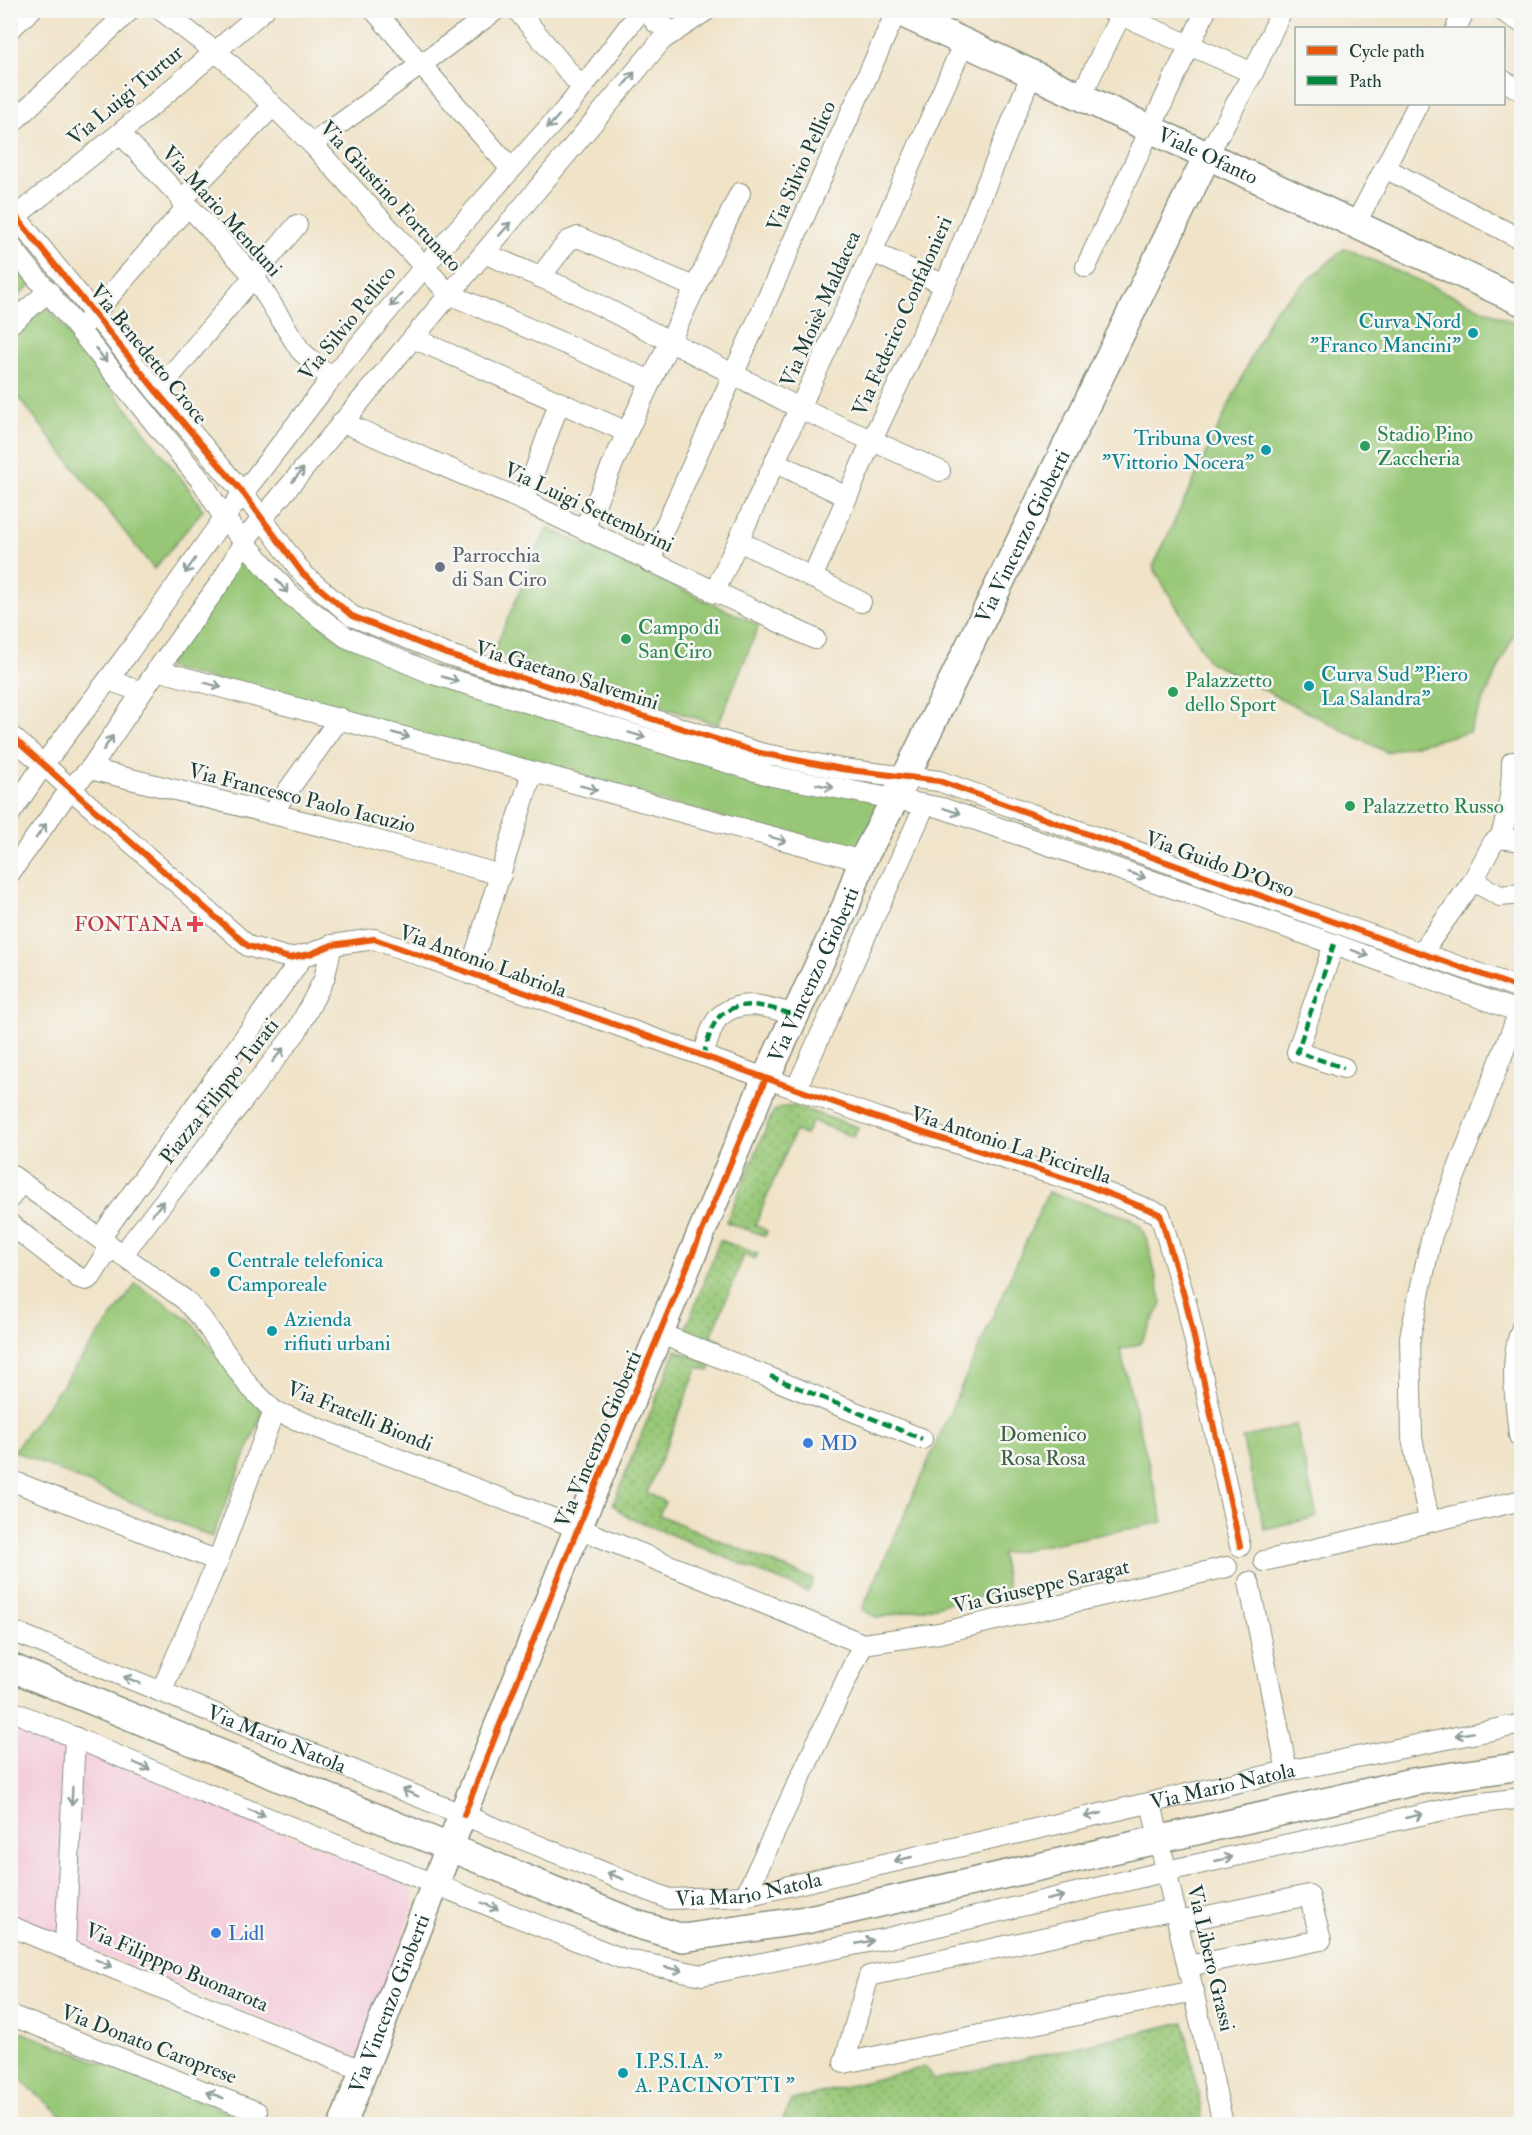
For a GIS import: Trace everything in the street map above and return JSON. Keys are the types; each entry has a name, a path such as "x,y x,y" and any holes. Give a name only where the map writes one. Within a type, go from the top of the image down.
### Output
{"street":[{"path":"10,29 31,10"},
{"path":"10,125 130,10"},
{"name":"Via Giustino Fortunato","path":"161,10 214,51 312,144 448,294 651,381"},
{"name":"Via Luigi Turtur","path":"14,213 120,134 264,10"},
{"path":"374,10 511,169"},
{"path":"312,144 496,10"},
{"path":"517,10 582,88"},
{"name":"Via Silvio Pellico","path":"10,814 224,518 330,379 423,268 582,88 641,10"},
{"path":"646,10 656,23 675,32"},
{"path":"10,873 71,788 90,768 141,692 223,579 244,541 662,40 707,10"},
{"path":"1086,267 1206,10"},
{"path":"1208,154 1253,73 1282,10"},
{"path":"1456,27 1465,10"},
{"path":"1501,10 1521,23"},
{"name":"Via Silvio Pellico","path":"649,562 896,11"},
{"name":"Viale Ofanto","path":"896,11 1208,154 1521,302"},
{"path":"1081,96 1118,12 1253,73"},
{"name":"Via Moisè Maldacea","path":"714,593 777,463 964,42"},
{"name":"Via Federico Confalonieri","path":"812,578 872,440 945,285 1032,73"},
{"path":"1505,82 1521,91"},
{"path":"1355,225 1417,105"},
{"path":"80,329 95,314 184,204 273,106"},
{"name":"Via Mario Menduni","path":"120,134 254,276 300,350 330,379"},
{"name":"Via Vincenzo Gioberti","path":"343,2124 449,1848 578,1528 661,1334 766,1078 846,906 862,861 901,787 1208,154"},
{"path":"1385,168 1521,240"},
{"path":"584,529 627,432 741,193"},
{"name":"Via Benedetto Croce","path":"14,213 157,392 244,494 261,520"},
{"path":"157,392 297,225"},
{"path":"540,277 568,242 578,237 696,288"},
{"name":"Via Benedetto Croce","path":"10,245 203,483 224,518 244,541"},
{"path":"872,252 945,285"},
{"path":"484,253 540,277 801,409 940,471"},
{"path":"30,269 47,255"},
{"path":"10,324 49,291"},
{"path":"413,338 627,432"},
{"path":"524,501 559,404"},
{"name":"Via Luigi Settembrini","path":"342,422 524,501 814,639"},
{"path":"777,463 847,497"},
{"name":"Via Gaetano Salvemini","path":"261,520 303,574 352,616 446,654 760,753 842,769 901,787"},
{"name":"Via Gaetano Salvemini","path":"244,541 289,594 346,637 433,674 772,776 901,787"},
{"path":"739,541 861,602"},
{"path":"157,670 862,861"},
{"path":"108,680 141,692"},
{"name":"Via Gaetano Salvemini","path":"558,712 565,692"},
{"name":"Via Gaetano Salvemini","path":"594,723 600,703"},
{"path":"272,814 340,718"},
{"name":"Via Antonio Labriola","path":"10,735 248,946 289,958 332,945 374,939 766,1078"},
{"path":"1422,952 1473,881 1493,843 1500,838 1508,817 1512,788 1512,762"},
{"name":"Via Francesco Paolo Iacuzio","path":"90,768 501,875"},
{"path":"469,974 532,773"},
{"name":"Via Guido D'Orso","path":"901,787 939,781 1422,952 1516,982"},
{"name":"Via Guido D'Orso","path":"901,787 925,805 942,808 1334,944 1520,1013"},
{"name":"Via Vincenzo Gioberti","path":"796,1089 925,805"},
{"path":"1500,838 1521,841"},
{"path":"1473,881 1500,896 1521,894"},
{"path":"1334,944 1297,1052 1344,1068"},
{"name":"Piazza Filippo Turati","path":"111,1246 297,1030 324,979 332,945"},
{"name":"Piazza Filippo Turati","path":"111,1246 304,955"},
{"path":"1496,1004 1516,982"},
{"path":"703,1056 718,1018 737,1006 761,1005 795,1015"},
{"path":"1429,1520 1412,1438 1410,1337 1432,1235 1520,1013"},
{"name":"Via Antonio La Piccirella","path":"766,1078 1086,1185 1160,1214 1187,1306 1240,1546"},
{"name":"Via Fratelli Biondi","path":"14,1185 111,1246 185,1300 202,1318 248,1385 274,1411 578,1528"},
{"path":"10,1224 79,1278 86,1280 91,1277 111,1246"},
{"path":"1521,1328 1517,1338 1515,1363 1521,1439"},
{"path":"661,1334 922,1439"},
{"path":"161,1692 218,1561 274,1411"},
{"path":"10,1479 218,1561"},
{"path":"1264,1561 1521,1500"},
{"path":"578,1528 863,1644 745,1896"},
{"path":"1246,1545 1258,1550 1264,1561 1262,1573 1249,1582 1234,1578 1227,1567 1230,1554 1240,1546 1246,1545"},
{"name":"Via Giuseppe Saragat","path":"863,1644 939,1633 1227,1567"},
{"path":"1249,1582 1287,1771"},
{"name":"Via Mario Natola","path":"10,1630 669,1899 745,1896 1287,1771 1521,1724"},
{"name":"Via Mario Natola","path":"10,1667 636,1924 683,1938 805,1920 1412,1782 1521,1766"},
{"path":"10,1710 623,1959 702,1975 888,1938 1167,1871 1467,1804 1521,1798"},
{"name":"Via Filipppo Buonarota","path":"65,1946 75,1737"},
{"name":"Via Libero Grassi","path":"1151,1803 1223,2124"},
{"path":"1188,1966 1321,1940 1309,1895 1177,1916 869,1976 844,2063 1194,1991"},
{"name":"Via Filipppo Buonarota","path":"10,1926 65,1946 364,2071"},
{"name":"Via Donato Caroprese","path":"10,2016 257,2112 252,2124"}],"shaded area":[{"path":"10,1720 409,1884 415,1905 359,2057 11,1919"}],"green space":[{"name":"Stadio Pino Zaccheria","path":"1345,248 1521,326 1521,619 1469,732 1386,752 1209,662 1153,567 1273,311"},
{"path":"10,260 31,285 11,301 10,301"},
{"path":"47,306 190,490 203,510 154,569 11,388 10,338"},
{"name":"Campo di San Ciro","path":"547,528 759,625 718,725 493,653"},
{"path":"243,555 342,643 884,802 859,855 166,667"},
{"path":"794,1106 858,1127 854,1137 812,1121 805,1135 795,1131 755,1225 767,1231 765,1236 726,1222 773,1112 778,1108"},
{"name":"Domenico Rosa Rosa","path":"1048,1192 1130,1218 1141,1227 1148,1242 1162,1304 1140,1344 1120,1349 1163,1522 1001,1554 1008,1591 878,1618 862,1610"},
{"path":"720,1240 758,1254 755,1259 744,1255 711,1337 721,1341 719,1346 685,1331"},
{"path":"136,1284 190,1320 263,1412 212,1537 14,1451"},
{"path":"676,1350 712,1365 709,1371 698,1367 647,1493 665,1502 659,1515 814,1580 808,1592 624,1515 613,1504"},
{"path":"1296,1425 1317,1517 1264,1529 1242,1438"},
{"path":"1184,2022 1204,2124 781,2124 792,2100 925,2067 933,2080"},
{"path":"11,2028 228,2112 224,2124 71,2124 11,2071"}],"marked path":[{"path":"1334,944 1297,1052 1344,1068"},
{"path":"703,1056 714,1025 719,1017 728,1011 746,1005 776,1009 795,1015"},
{"path":"770,1376 922,1439"}],"cycle path":[{"path":"10,209 157,392 244,494 303,574 352,616 446,654 760,753 842,769 939,781 1522,989"},
{"path":"10,735 248,946 289,958 310,954 332,945 374,939 878,1118 1086,1185 1160,1214 1187,1306 1240,1546"},
{"path":"464,1815 578,1528 766,1078"}],"place":[{"name":"Curva Nord \"Franco Mancini\"","path":"1473,333"},
{"name":"Stadio Pino Zaccheria","path":"1365,446"},
{"name":"Tribuna Ovest \"Vittorio Nocera\"","path":"1266,450"},
{"name":"Parrocchia di San Ciro","path":"440,567"},
{"name":"Campo di San Ciro","path":"626,639"},
{"name":"Curva Sud \"Piero La Salandra\"","path":"1309,686"},
{"name":"Palazzetto dello Sport","path":"1173,692"},
{"name":"Palazzetto Russo","path":"1350,806"},
{"name":"FONTANA","path":"195,924"},
{"name":"Centrale telefonica Camporeale","path":"215,1272"},
{"name":"Azienda rifiuti urbani","path":"272,1331"},
{"name":"MD","path":"808,1443"},
{"name":"Lidl","path":"216,1933"},
{"name":"I.P.S.I.A. \" A. PACINOTTI \"","path":"623,2073"}]}
